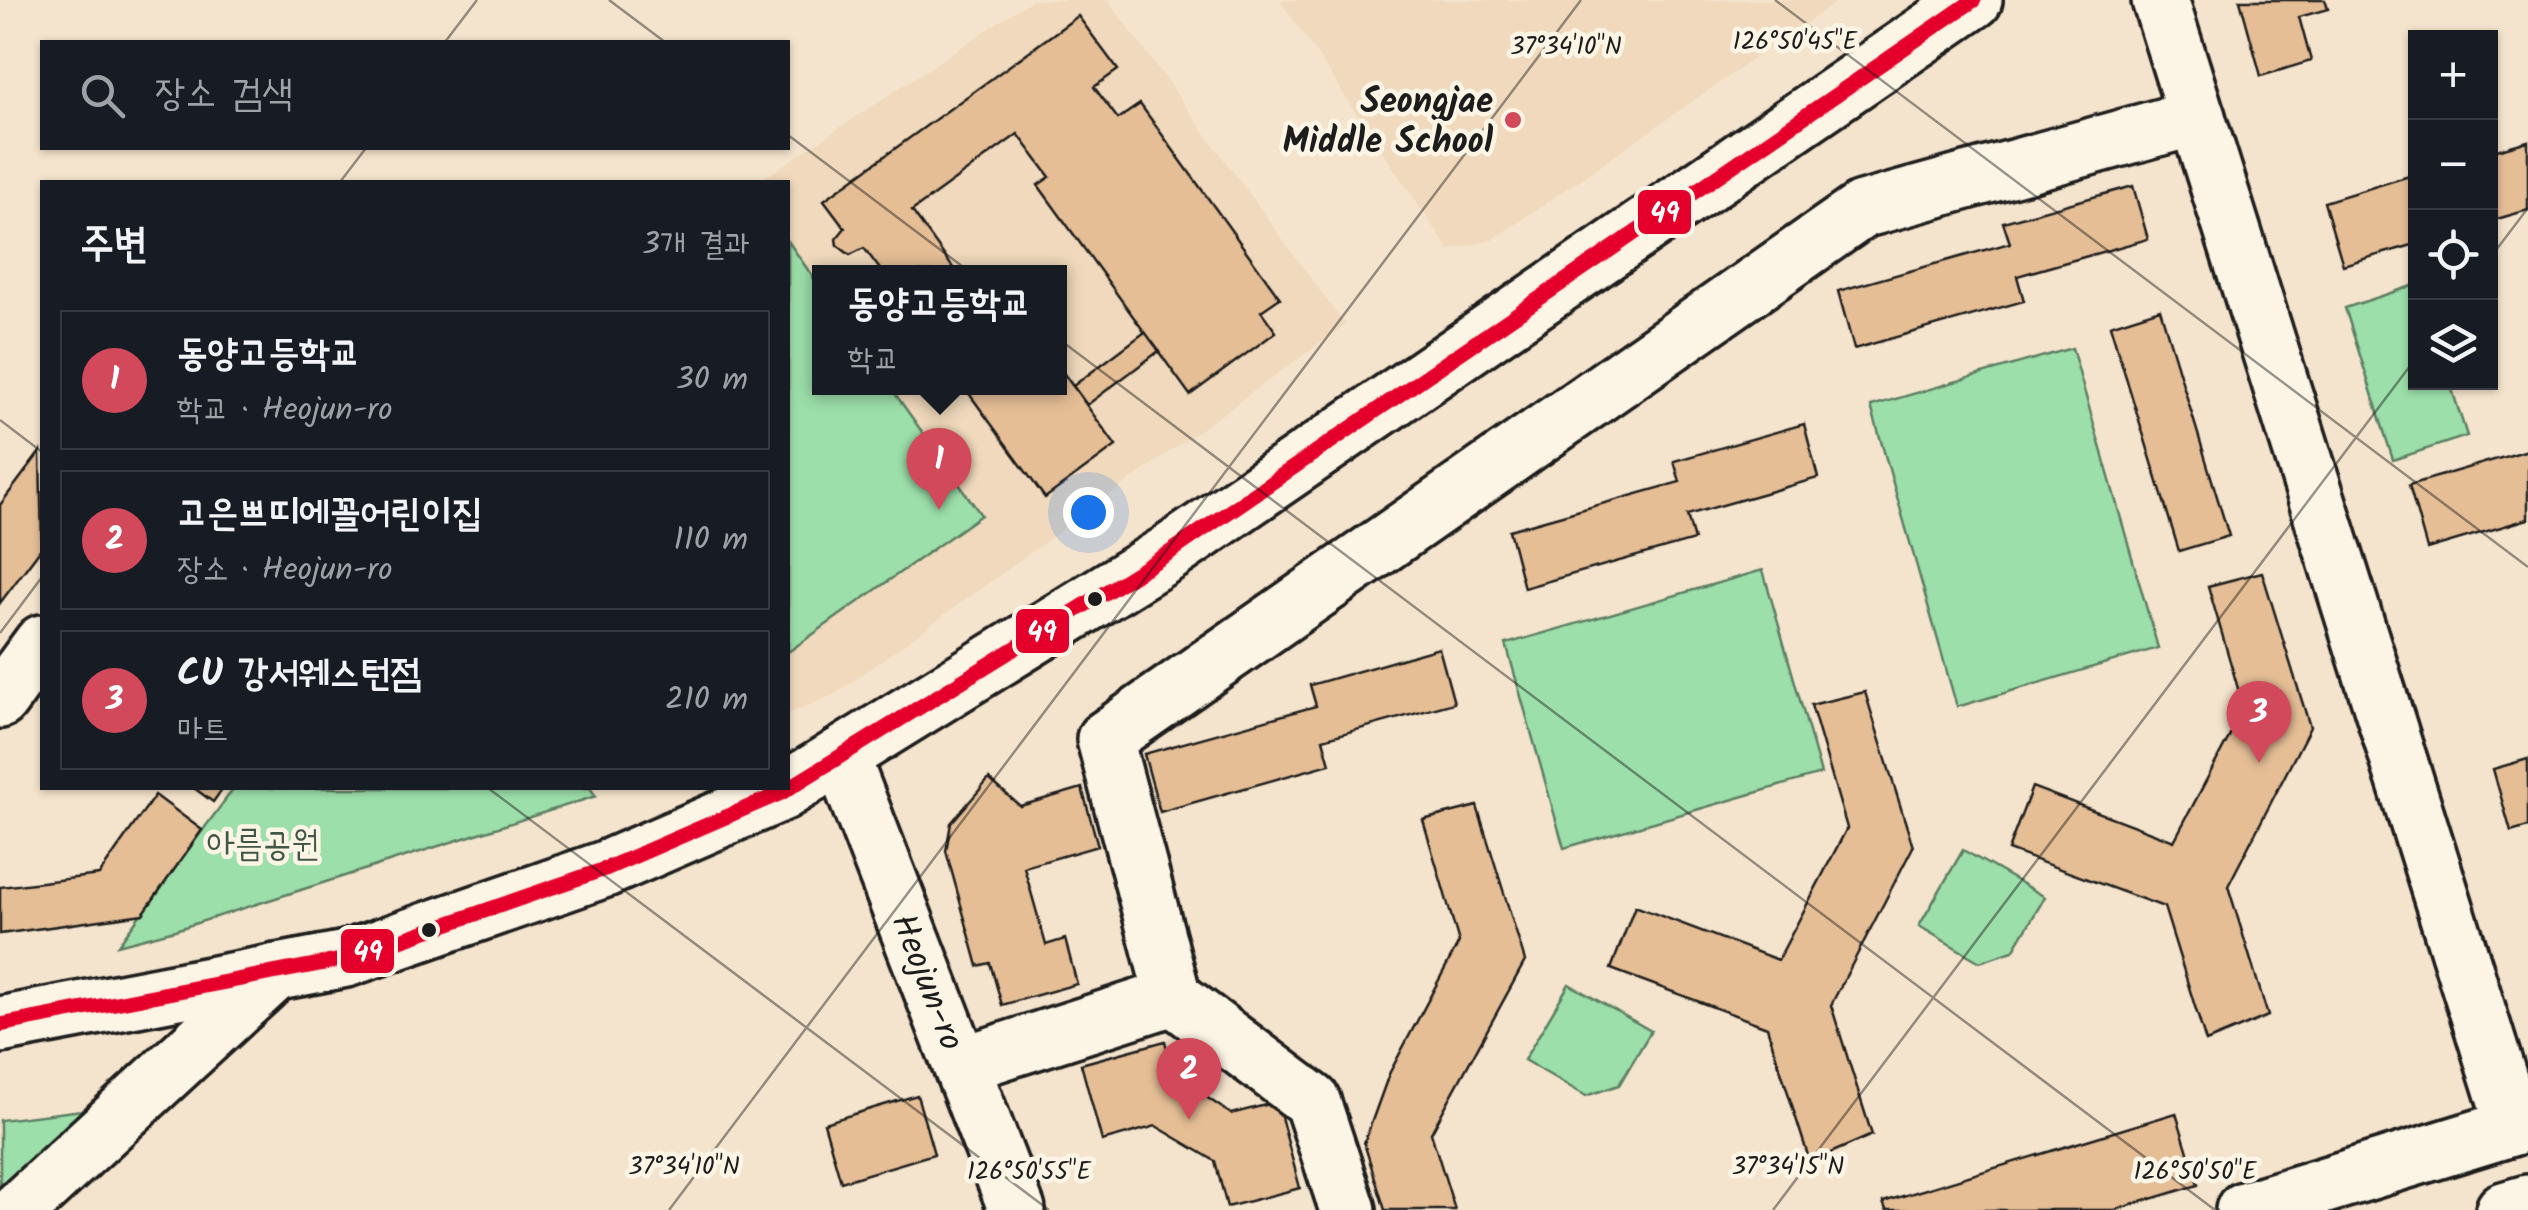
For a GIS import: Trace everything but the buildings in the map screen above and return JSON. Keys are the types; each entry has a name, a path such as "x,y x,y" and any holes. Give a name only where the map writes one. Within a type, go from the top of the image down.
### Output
{"street":[{"path":"790,787 1168,553 1974,0"},
{"path":"2160,0 2514,1127 2244,1210"},
{"path":"1348,1210 1312,1102 1173,997 1105,739 1862,210 2197,117"},
{"path":"0,700 40,645"},
{"name":"Heojun-ro","path":"841,756 1017,1210"},
{"path":"0,1024 346,958 605,869 786,790"},
{"path":"18,1210 276,972"},
{"path":"961,1065 1173,997"},
{"path":"2504,1210 2528,1203"}],"shaded area":[{"path":"1032,0 1108,0 1345,325 835,694 790,713 790,180 761,180"},
{"name":"Seongjae Middle School","path":"1280,0 1839,0 1492,240 1449,250"}],"green space":[{"path":"790,244 812,276 812,395 896,395 981,515 790,651"},
{"path":"2408,287 2408,390 2452,390 2467,436 2393,460 2345,308"},
{"path":"2072,348 2158,648 1957,707 1871,406"},
{"path":"1763,570 1821,774 1564,848 1506,644"},
{"name":"아름공원","path":"233,790 592,790 596,796 175,930 118,945"},
{"path":"1963,850 2045,897 2013,951 1980,962 1919,926"},
{"path":"1569,984 1651,1031 1619,1085 1586,1096 1524,1060"},
{"path":"99,1108 0,1196 0,1120"}],"transit line":[{"name":"49","path":"790,787 1169,553 1974,0"},
{"name":"49","path":"0,1025 346,959 605,869 786,790"}],"place":[{"name":"Seongjae Middle School","path":"1513,120"},
{"name":"동양고등학교","path":"939,510"},
{"name":"CU 강서웨스턴점","path":"2259,763"},
{"name":"고은쁘띠에꼴어린이집","path":"1189,1120"}]}
